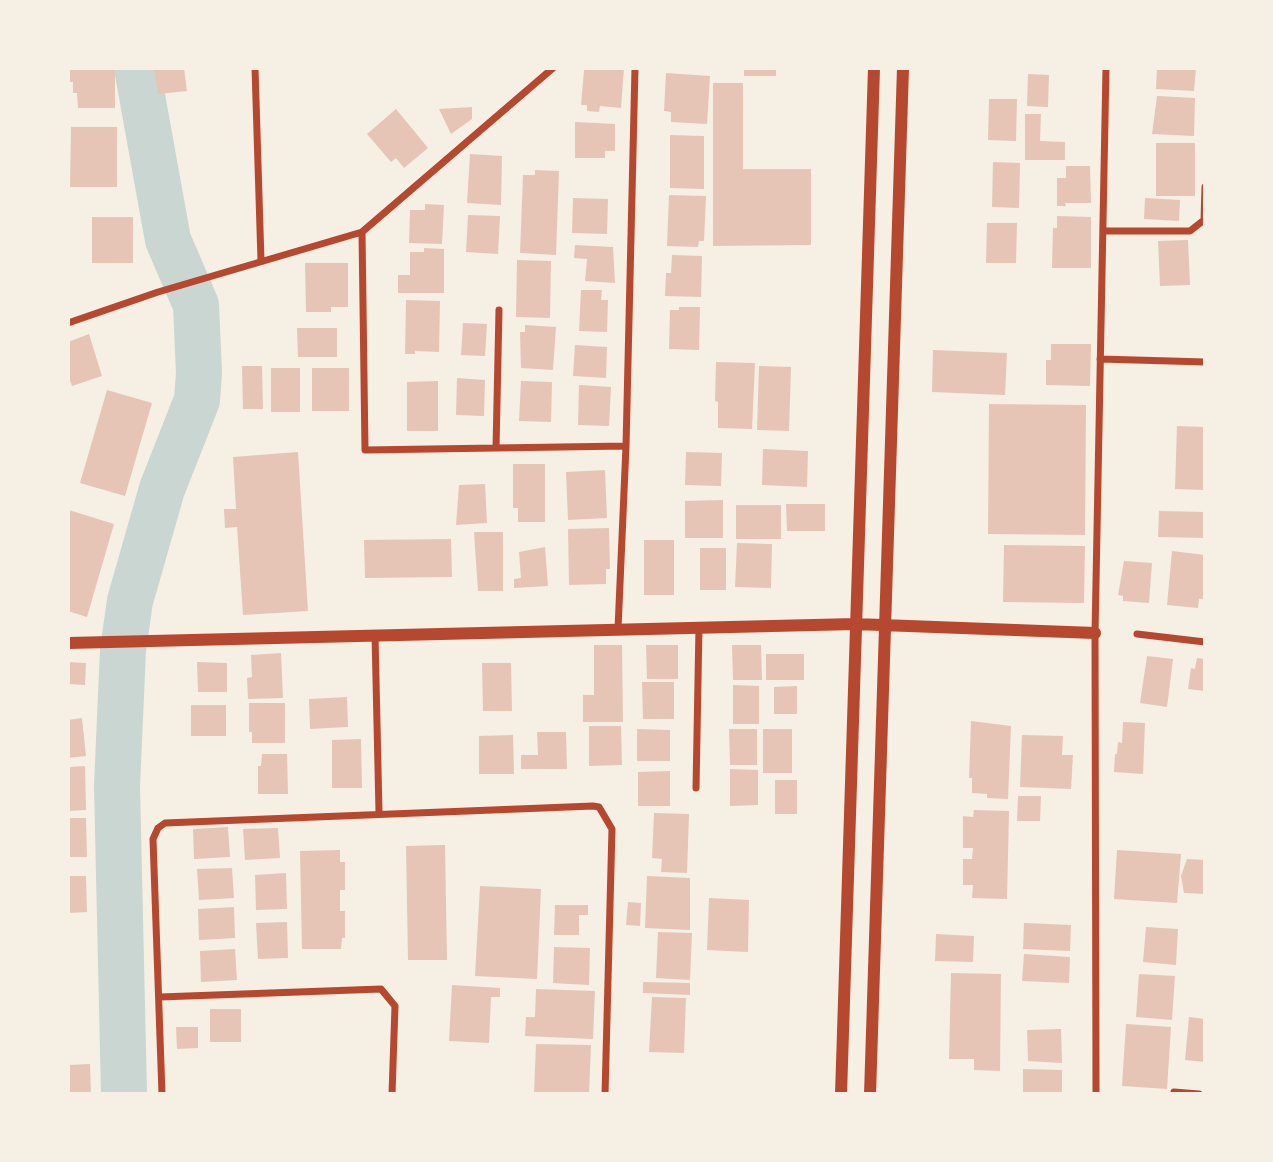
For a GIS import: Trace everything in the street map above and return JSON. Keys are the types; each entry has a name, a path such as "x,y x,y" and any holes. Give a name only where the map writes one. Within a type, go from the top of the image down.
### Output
{"street":[{"path":"255,68 261,261"},
{"path":"68,323 158,292 362,232 553,68"},
{"path":"618,628 626,446 635,68"},
{"path":"841,1094 874,68"},
{"path":"870,1094 902,68"},
{"path":"1096,1094 1095,633 1106,68"},
{"path":"1103,231 1190,231 1204,220 1205,187"},
{"path":"362,232 365,450 626,446"},
{"path":"496,448 499,310"},
{"path":"1100,359 1205,362"},
{"path":"68,643 855,624 1095,633"},
{"path":"696,788 699,627"},
{"path":"1137,634 1205,642"},
{"path":"374,635 379,812"},
{"path":"162,1094 153,839 158,828 165,823 379,812 599,807 612,829 605,1094"},
{"path":"160,997 381,989 395,1006 392,1094"},
{"path":"1174,1092 1199,1094"}],"building":[{"path":"69,68 115,68 115,108 78,108 77,93 73,93 73,82 69,82"},
{"path":"154,68 184,68 187,91 158,94"},
{"path":"624,68 621,108 600,106 599,112 587,111 587,105 581,105 584,70"},
{"path":"744,68 776,68 776,76 744,76"},
{"path":"1157,68 1196,68 1194,91 1156,89"},
{"path":"666,73 710,76 707,124 671,122 671,112 664,111"},
{"path":"1028,74 1049,75 1048,107 1027,106"},
{"path":"713,83 743,83 743,169 811,169 811,245 713,246"},
{"path":"1157,96 1195,98 1194,136 1152,134"},
{"path":"989,99 1017,99 1016,141 988,140"},
{"path":"472,107 472,119 451,134 439,109"},
{"path":"396,109 428,148 404,168 396,158 391,162 367,134"},
{"path":"1025,114 1041,114 1040,141 1065,142 1065,160 1025,160"},
{"path":"575,122 615,124 615,151 605,151 605,158 575,158"},
{"path":"71,127 117,127 117,187 70,187"},
{"path":"670,135 704,136 704,189 670,188"},
{"path":"1156,143 1195,143 1195,196 1156,196"},
{"path":"470,154 502,156 501,205 467,203"},
{"path":"993,162 1020,163 1019,208 992,207"},
{"path":"1066,166 1090,166 1091,203 1065,203 1066,206 1057,206 1057,178 1066,178"},
{"path":"535,170 559,171 556,255 520,253 523,175 535,175"},
{"path":"669,195 706,196 704,241 699,241 698,247 667,246"},
{"path":"573,198 608,199 607,234 572,233"},
{"path":"1145,198 1180,200 1179,221 1144,219"},
{"path":"425,204 444,205 442,244 409,243 410,210 425,210"},
{"path":"468,215 500,216 498,254 466,252"},
{"path":"1057,216 1091,217 1091,268 1052,268 1053,228 1057,228"},
{"path":"92,217 133,217 133,263 92,263"},
{"path":"987,223 1017,223 1016,263 986,263"},
{"path":"1188,240 1190,285 1160,286 1158,241"},
{"path":"575,245 613,247 615,283 585,281 587,259 574,258"},
{"path":"424,248 444,249 444,293 398,293 398,275 410,275 410,252 424,252"},
{"path":"672,255 702,256 701,297 665,296 666,273 671,273"},
{"path":"517,260 551,261 550,318 516,317"},
{"path":"305,263 348,263 348,307 331,307 331,312 306,312"},
{"path":"581,290 602,290 601,300 608,300 607,332 579,331"},
{"path":"406,300 440,301 439,352 415,351 415,354 405,354"},
{"path":"679,307 700,307 699,350 669,349 670,310 679,310"},
{"path":"463,323 487,324 485,356 461,355"},
{"path":"525,325 556,327 553,370 521,368 520,332 525,332"},
{"path":"297,328 337,328 337,357 298,357"},
{"path":"89,334 102,376 72,386 68,375 68,342"},
{"path":"1051,344 1091,344 1090,386 1046,385 1046,360 1051,360"},
{"path":"575,345 607,347 606,378 573,376"},
{"path":"933,350 1007,353 1005,395 932,392"},
{"path":"716,362 755,363 752,429 718,428 718,402 715,401"},
{"path":"242,366 262,366 263,409 243,409"},
{"path":"759,366 791,367 789,431 757,430"},
{"path":"271,368 300,368 300,412 271,412"},
{"path":"312,368 349,368 349,411 312,411"},
{"path":"457,378 485,380 484,416 456,415"},
{"path":"438,381 438,431 407,431 407,382"},
{"path":"521,381 552,382 551,422 519,421"},
{"path":"579,385 611,387 609,426 578,425"},
{"path":"107,390 152,403 125,496 80,483"},
{"path":"989,404 1086,405 1085,535 988,534"},
{"path":"1177,426 1205,427 1205,490 1175,489"},
{"path":"763,449 808,451 807,487 762,485"},
{"path":"298,452 308,611 243,615 237,527 225,528 224,509 236,509 233,457"},
{"path":"686,452 722,453 721,486 685,485"},
{"path":"513,464 545,464 545,522 518,522 518,508 513,508"},
{"path":"605,470 607,518 568,520 566,472"},
{"path":"485,484 487,523 456,525 459,485"},
{"path":"723,500 723,538 685,538 685,501"},
{"path":"786,504 825,504 825,531 787,531"},
{"path":"736,505 781,505 781,539 736,539"},
{"path":"69,510 114,524 87,617 68,611"},
{"path":"1159,511 1205,512 1205,538 1158,537"},
{"path":"609,528 610,569 606,569 606,584 569,585 568,529"},
{"path":"474,532 503,532 503,591 478,591"},
{"path":"451,539 452,577 365,578 364,540"},
{"path":"644,540 674,540 674,595 644,595"},
{"path":"737,543 772,544 771,588 735,587"},
{"path":"1004,545 1085,546 1084,603 1003,602"},
{"path":"545,547 548,586 514,588 514,579 521,578 519,552"},
{"path":"700,548 726,548 726,590 700,590"},
{"path":"1172,551 1205,555 1203,599 1199,599 1198,608 1167,605"},
{"path":"1124,561 1152,563 1149,603 1123,601 1123,596 1118,595"},
{"path":"594,645 622,645 623,722 583,722 583,695 594,695"},
{"path":"646,645 678,645 678,679 647,679"},
{"path":"732,645 761,645 762,680 733,680"},
{"path":"281,653 283,698 248,699 247,678 252,677 251,655"},
{"path":"766,654 804,654 804,680 766,680"},
{"path":"1147,656 1173,659 1167,707 1140,703"},
{"path":"1197,658 1205,659 1205,691 1188,689 1191,668 1195,669"},
{"path":"68,662 86,663 85,685 68,684"},
{"path":"197,662 227,663 227,692 198,692"},
{"path":"482,663 511,663 512,711 483,711"},
{"path":"642,682 674,682 674,719 643,719"},
{"path":"733,685 759,686 759,724 733,724"},
{"path":"797,686 797,714 774,714 774,687"},
{"path":"347,697 348,727 310,729 309,699"},
{"path":"249,703 285,703 285,743 252,743 252,732 249,732"},
{"path":"191,705 226,705 226,736 191,736"},
{"path":"82,718 86,756 68,758 68,720"},
{"path":"971,721 1011,726 1008,799 987,798 987,794 972,793 972,778 969,778"},
{"path":"1123,722 1145,723 1143,774 1114,772 1118,742 1122,743"},
{"path":"589,726 621,726 622,765 589,766"},
{"path":"637,729 670,730 670,761 637,761"},
{"path":"729,729 757,729 757,765 730,765"},
{"path":"763,729 792,729 792,773 763,773"},
{"path":"537,732 566,732 567,769 521,769 521,755 538,755"},
{"path":"513,735 514,774 479,774 479,736"},
{"path":"1022,735 1063,736 1062,755 1073,755 1071,789 1020,787"},
{"path":"361,739 362,788 332,788 332,740"},
{"path":"262,754 287,754 288,794 258,794 258,766 261,766"},
{"path":"85,766 86,810 68,811 68,767"},
{"path":"730,769 758,770 758,805 730,806"},
{"path":"670,771 670,806 638,806 638,772"},
{"path":"775,780 797,780 797,814 775,814"},
{"path":"1018,796 1041,796 1040,821 1017,821"},
{"path":"974,810 1009,811 1007,899 972,898 973,885 963,885 963,859 972,859 973,848 963,848 963,816 973,817"},
{"path":"654,813 689,814 687,873 661,872 662,859 652,858"},
{"path":"68,818 86,818 87,857 68,857"},
{"path":"228,827 230,857 194,859 193,829"},
{"path":"278,828 280,858 245,860 243,829"},
{"path":"445,845 447,960 408,960 406,846"},
{"path":"340,850 340,862 345,862 345,890 340,890 340,911 345,911 345,938 342,938 341,949 302,949 300,851"},
{"path":"1117,850 1181,854 1177,903 1114,899"},
{"path":"1187,859 1205,860 1205,894 1184,893 1181,876"},
{"path":"232,868 234,898 199,900 197,869"},
{"path":"286,873 287,909 256,910 255,875"},
{"path":"68,876 86,876 87,912 68,913"},
{"path":"647,876 690,878 690,930 645,928"},
{"path":"480,886 541,889 537,979 475,976"},
{"path":"709,898 749,900 748,952 707,950"},
{"path":"628,902 641,903 640,926 626,925"},
{"path":"555,905 588,905 588,915 579,915 579,935 554,935"},
{"path":"234,907 235,938 199,940 198,909"},
{"path":"287,922 288,958 258,959 256,923"},
{"path":"1024,923 1071,925 1070,951 1023,949"},
{"path":"1146,927 1178,929 1176,965 1143,962"},
{"path":"658,932 692,933 690,980 656,978"},
{"path":"936,934 974,936 973,962 935,961"},
{"path":"554,947 590,948 589,985 553,983"},
{"path":"235,949 237,980 201,982 200,951"},
{"path":"1024,954 1070,957 1069,983 1022,981"},
{"path":"951,973 1001,974 1000,1071 974,1070 974,1059 949,1059"},
{"path":"1139,974 1175,976 1172,1020 1136,1017"},
{"path":"643,982 690,983 690,995 643,993"},
{"path":"452,985 500,988 500,997 491,997 489,1043 449,1041"},
{"path":"536,989 595,991 593,1039 525,1036 526,1017 535,1017"},
{"path":"652,997 686,998 684,1053 649,1052"},
{"path":"210,1009 241,1009 241,1042 210,1042"},
{"path":"1189,1017 1205,1019 1205,1062 1185,1060"},
{"path":"1126,1024 1171,1027 1167,1089 1122,1086"},
{"path":"176,1027 198,1027 198,1048 177,1049"},
{"path":"1061,1029 1062,1063 1028,1061 1027,1030"},
{"path":"536,1044 591,1045 589,1094 534,1094"},
{"path":"90,1064 91,1094 68,1094 68,1065"},
{"path":"1023,1069 1062,1070 1062,1094 1023,1094"}],"waterway":[{"path":"124,1094 117,786 123,650 130,601 162,489 197,400 199,373 196,305 168,240 137,68"}]}
